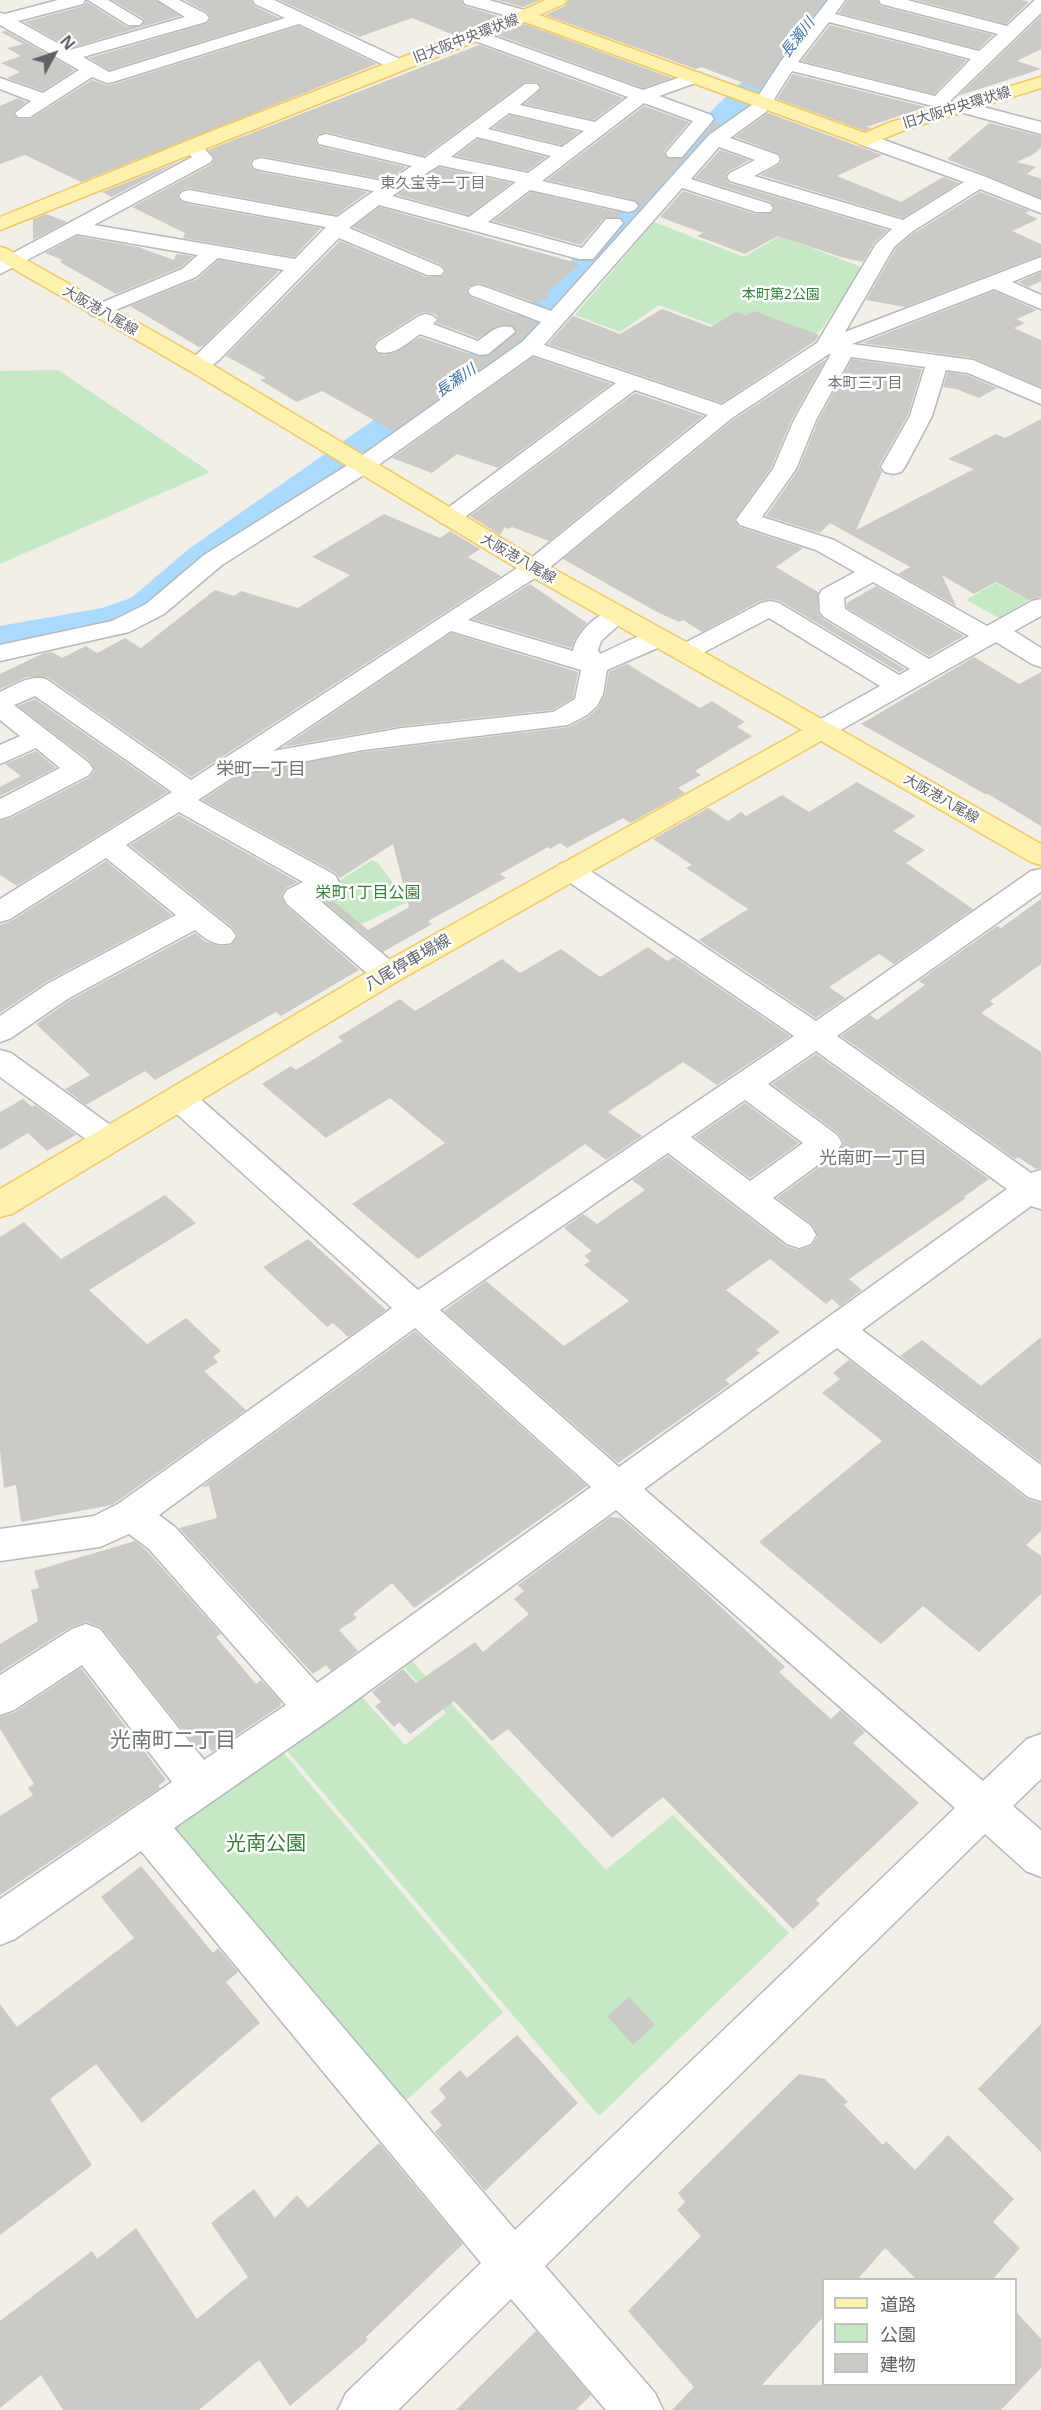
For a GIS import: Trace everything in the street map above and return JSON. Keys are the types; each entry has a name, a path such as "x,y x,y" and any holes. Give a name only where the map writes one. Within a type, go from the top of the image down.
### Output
{"main road":[{"path":"525,16 558,0"},
{"name":"旧大阪中央環状線","path":"0,224 191,146 525,16 866,140 952,106 1041,82"},
{"name":"大阪港八尾線","path":"4,261 198,366 534,568 686,652 1041,856"},
{"name":"八尾停車場線","path":"0,1205 180,1100 387,974 821,730"}],"street":[{"path":"1,14 16,0"},
{"path":"1,14 37,10 77,0"},
{"path":"96,0 134,21"},
{"path":"261,0 398,65"},
{"path":"471,0 525,16"},
{"path":"0,653 120,627 155,609 213,560 351,460 530,347 546,317 679,181 716,139 760,108 758,99 837,0"},
{"path":"887,0 1032,36"},
{"path":"49,45 134,21 173,4 200,18 68,56"},
{"path":"952,106 983,57 1040,6"},
{"path":"37,10 55,21"},
{"path":"1,14 33,37 107,78 298,19"},
{"path":"825,16 983,57"},
{"path":"476,35 705,119 661,169"},
{"path":"11,43 33,37"},
{"path":"787,65 1041,129"},
{"path":"24,113 92,69"},
{"path":"473,224 640,97 695,76"},
{"path":"0,83 45,100"},
{"path":"198,366 211,356 338,226 531,88"},
{"path":"504,107 597,128"},
{"path":"473,131 564,153"},
{"path":"716,139 771,159 737,177 906,227"},
{"path":"261,164 383,193 473,224 586,255 635,199 527,181 326,140"},
{"path":"866,140 979,181 1041,207"},
{"path":"4,261 75,228 204,158 191,146"},
{"path":"679,181 776,212"},
{"path":"979,181 906,227 886,244 834,349 784,469 748,520 825,545 1041,659"},
{"path":"189,196 338,226 434,271"},
{"path":"75,228 299,266"},
{"path":"864,238 886,244"},
{"path":"98,311 189,273 213,252"},
{"path":"0,912 224,771 448,622 534,568 724,413 834,349 1041,263"},
{"path":"996,282 1041,303"},
{"path":"478,291 546,317"},
{"path":"386,347 422,323 480,350 504,332"},
{"path":"530,347 724,413"},
{"path":"834,349 973,367 1035,388"},
{"path":"893,467 921,416 938,363"},
{"path":"449,518 633,381"},
{"path":"873,572 831,595 833,612 928,669"},
{"path":"821,730 1041,606"},
{"path":"686,652 770,608 899,686"},
{"path":"224,771 302,751 370,740 559,719 582,709 589,700 595,666 585,650 590,638 617,615"},
{"path":"448,622 595,666 660,638"},
{"path":"0,810 79,769 0,706 37,685 184,796 325,882 297,897 387,974"},
{"path":"0,756 38,738"},
{"path":"107,845 221,936"},
{"path":"0,1924 314,1708 838,1330 1038,1190 816,1036 570,870"},
{"path":"0,1545 100,1531 131,1515 416,1309 816,1036 1041,878"},
{"path":"0,1031 58,991 196,917"},
{"path":"0,1060 109,1140"},
{"path":"745,1084 826,1143 750,1198"},
{"path":"180,1100 618,1490 1041,1857"},
{"path":"668,1137 799,1235"},
{"path":"838,1330 1041,1486"},
{"path":"131,1515 162,1538 314,1708"},
{"path":"0,1697 86,1641 200,1786"},
{"path":"363,2410 1041,1752"},
{"path":"145,1824 513,2265 638,2410"}],"green space":[{"name":"本町第2公園","path":"654,222 744,257 780,236 864,268 821,330 792,355 659,305 620,332 575,315"},
{"path":"58,370 210,472 0,564 0,371"},
{"path":"996,583 1029,600 999,618 966,600"},
{"name":"栄町1丁目公園","path":"372,860 378,863 407,902 350,930 313,898"},
{"path":"408,1657 606,1870 673,1815 789,1933 599,2116 278,1740 354,1688 405,1745 446,1713 399,1662"},
{"name":"光南公園","path":"277,1745 503,2012 400,2106 168,1826"}],"building":[{"path":"112,0 156,0 180,16 70,48 24,22 84,6 87,2 127,27 142,26 144,19"},
{"path":"184,0 251,0 254,6 279,18 109,70 89,58 208,23 211,18 208,13"},
{"path":"279,0 461,0 464,6 501,17 454,35 412,18 359,37"},
{"path":"497,0 540,0 523,7"},
{"path":"568,0 825,0 760,89 701,67 696,69 545,15 565,6"},
{"path":"847,0 877,0 880,6 993,35 978,49 839,13"},
{"path":"916,0 1021,0 1029,2 1006,24"},
{"path":"1041,16 1041,49 1017,61 1041,69 958,96"},
{"path":"525,24 672,78 643,88 497,35"},
{"path":"830,25 967,60 934,94 802,61"},
{"path":"299,26 377,64 81,182 25,155 0,164 0,106 18,98 26,102 13,113 18,119 30,119 92,80 106,85 114,84"},
{"path":"6,31 75,70 43,91 7,78 20,72 1,63 21,56 7,48 23,44 1,32"},
{"path":"477,44 623,98 594,120 525,104 542,88 537,82 525,82 424,156 327,132 317,135 315,141 318,146 406,167 388,180 261,156 252,159 250,163 252,169 260,172 368,192 336,215 189,188 181,190 177,195 180,201 188,204 321,228 294,257 183,238 185,233 132,207 212,164 215,158 208,150 479,45"},
{"path":"793,74 926,107 866,127 871,128 865,131 777,99"},
{"path":"644,106 689,122 664,152 668,159 684,158 714,123 720,125 707,134 639,209 640,205 635,200 547,180"},
{"path":"768,113 882,155 837,176 901,202 943,177 959,183 903,218 760,175 780,164 782,160 780,154 735,137"},
{"path":"510,115 579,132 562,145 493,128"},
{"path":"989,123 1041,136 1041,147 1034,154 1017,162 1036,167 1027,174 1041,179 1041,198 947,159"},
{"path":"478,139 546,157 527,171 456,156"},
{"path":"720,150 749,160 728,172 725,177 729,183 888,230 874,243 863,262 778,236 745,254 697,236 703,233 660,217 683,191 755,214 772,213 775,208 771,202 695,178"},
{"path":"178,162 112,197 102,192"},
{"path":"439,167 511,183 469,215 397,195"},
{"path":"531,192 623,213 618,217 604,218 581,245 493,221"},
{"path":"980,192 1030,211 1025,213 1038,219 1012,231 1041,244 1041,255 905,307 866,300 896,248 914,233"},
{"path":"379,207 580,264 545,294 550,296 538,303 550,308 479,283 469,286 466,291 470,297 537,323 521,340 393,431 322,391 297,402 260,380 266,378 226,356 340,241 426,277 443,276 446,271 442,265 353,227","holes":["425,312 435,314 439,320 437,323 478,338 502,325 512,325 517,332 488,356 479,357 420,337 396,352 384,355 376,353 373,346 377,340 418,314"]},
{"path":"46,214 67,222 33,240 33,219"},
{"path":"77,236 138,247 174,260 176,254 193,256 181,267 116,294 60,262 63,260 45,253"},
{"path":"219,260 279,271 203,346 199,347 130,306 197,279"},
{"path":"1041,272 1041,281 1028,287 1018,282"},
{"path":"994,291 1037,310 1017,319 1025,323 1014,328 1041,340 1041,387 973,358 862,343"},
{"path":"662,309 711,327 736,312 746,316 754,311 819,335 815,341 722,403 548,344 573,316 620,334"},
{"path":"533,357 611,384 498,468 457,454 432,473 392,458"},
{"path":"826,359 792,419 771,468 734,520 739,527 803,548 776,567 818,592 818,612 823,619 905,669 899,672 780,601 770,599 760,601 702,632 683,620 679,622 657,612 563,559 733,420"},
{"path":"852,359 922,369 908,415 879,466 882,472 856,530 974,469 948,459 996,434 1005,438 1041,419 1041,597 1029,600 996,582 974,594 942,575 956,606 898,574 910,567 830,523 820,533 766,516 798,470 818,421"},
{"path":"948,372 967,375 997,388 979,398 956,389 943,387"},
{"path":"635,393 703,416 549,541 512,527 509,529 505,527 500,535 470,516"},
{"path":"384,514 440,538 450,531 480,549 468,557 501,576 191,777 47,677 27,677 0,689 0,674 44,653 52,652 62,658 86,646 97,653 125,638 141,648 215,590 234,596 241,591 298,608 350,575 312,557"},
{"path":"530,584 587,623 571,648 473,619"},
{"path":"876,586 964,636 929,656 847,608 847,603"},
{"path":"451,633 578,672 573,698 552,710 402,726 283,747"},
{"path":"974,657 1019,684 1041,672 1041,826 861,724"},
{"path":"627,664 700,708 712,701 745,722 737,727 752,736 695,771 701,775 678,788 685,793 630,823 623,818 567,848 560,843 550,849 548,847 500,874 506,878 428,921 432,924 383,952 321,898 327,896 368,930 409,907 393,844 340,878 336,873 202,800 241,774 363,752 569,727 588,717 598,708 605,694 609,672"},
{"path":"35,699 168,792 17,886 0,875 0,821 11,818 90,777 95,770 90,761 18,706"},
{"path":"36,751 56,768 0,796 0,787 21,776 5,764"},
{"path":"857,782 916,816 893,831 925,850 906,863 973,909 894,964 879,954 829,987 845,998 816,1018 699,940 748,909 686,868 692,865 653,839 708,808 728,821 741,812 746,816 782,795 809,812"},
{"path":"179,815 298,882 286,888 281,896 285,905 359,970 281,1016 276,1012 155,1080 145,1071 86,1105 65,1089 90,1075 36,1024 70,1000 195,933 206,942 220,946 231,945 238,936 232,927 130,845"},
{"path":"106,861 172,915 46,982 0,1013 0,925 11,921"},
{"path":"1041,899 1041,964 990,1001 994,1004 981,1013 1041,1052 1041,1168 1036,1169 1018,1157 1015,1159 841,1036 870,1015 877,1020 925,985 919,981 997,926 1001,928"},
{"path":"648,947 667,961 674,957 790,1036 717,1085 683,1062 608,1112 642,1136 606,1160 585,1144 418,1259 352,1204 445,1143 390,1098 326,1138 262,1084 291,1066 296,1070 343,1041 338,1037 400,999 415,1011 502,959 520,973 561,949 600,977"},
{"path":"816,1054 989,1179 964,1197 966,1198 849,1279 862,1290 840,1306 832,1299 826,1304 770,1259 726,1290 780,1332 756,1350 760,1353 725,1380 730,1384 618,1463 444,1311 486,1281 564,1346 629,1301 584,1265 590,1261 584,1256 592,1251 564,1228 583,1214 597,1224 645,1190 632,1180 668,1156 786,1246 798,1250 812,1246 818,1236 813,1225 777,1198 838,1153 844,1142 838,1133 772,1084"},
{"path":"23,1099 76,1135 47,1151 28,1133 0,1150 0,1112"},
{"path":"745,1103 799,1143 750,1178 695,1137"},
{"path":"165,1195 196,1223 89,1290 147,1344 186,1318 221,1351 213,1357 218,1362 204,1371 246,1410 112,1505 21,1522 16,1485 4,1488 0,1450 0,1237 24,1222 61,1259"},
{"path":"308,1239 386,1310 348,1337 333,1323 327,1327 263,1267"},
{"path":"415,1331 587,1486 414,1608 392,1583 353,1614 357,1618 339,1630 358,1651 331,1671 326,1665 313,1674 179,1528 217,1518 209,1486 201,1487"},
{"path":"1041,1337 1041,1462 900,1356 922,1340 981,1386"},
{"path":"849,1360 1027,1499 1041,1503 1041,1531 1026,1545 1041,1556 1041,1594 979,1652 923,1606 881,1644 759,1542 882,1441 822,1393 840,1379 833,1373"},
{"path":"610,1517 621,1518 692,1580 785,1667 779,1672 831,1719 840,1710 865,1732 853,1743 919,1803 816,1900 820,1904 793,1929 663,1797 612,1838 508,1729 492,1741 454,1701 410,1734 399,1722 394,1727 375,1706 381,1702 372,1692 403,1669 416,1683 475,1642 483,1652 529,1614 514,1599 524,1591 518,1585"},
{"path":"135,1541 147,1551 221,1634 216,1637 256,1684 261,1680 281,1702 280,1706 212,1752 206,1743 197,1748 101,1627 87,1622 71,1627 0,1672 0,1644 38,1621 31,1590 39,1588 34,1571"},
{"path":"81,1668 166,1780 158,1786 160,1788 0,1895 0,1816 33,1795 28,1788 34,1784 0,1729 0,1717 15,1712"},
{"path":"141,1866 213,1953 218,1948 238,1972 226,1982 260,2023 142,2123 96,2064 50,2099 92,2165 0,2235 0,2004 17,2027 134,1938 101,1897"},
{"path":"629,1997 655,2025 633,2045 607,2016"},
{"path":"1041,2024 1041,2152 978,2089"},
{"path":"517,2035 578,2103 485,2191 435,2132 442,2125 430,2112 446,2098 439,2089 460,2070 467,2078"},
{"path":"799,2074 825,2079 848,2102 844,2105 883,2145 886,2141 915,2170 948,2135 1014,2199 993,2222 1020,2248 994,2278 915,2278 885,2248 859,2278 822,2278 822,2318 762,2385 1017,2386 1017,2313 1041,2339 1041,2368 1001,2410 672,2410 694,2387 628,2311 701,2236 677,2210 685,2202 678,2193"},
{"path":"379,2143 463,2244 366,2337 368,2340 290,2406 259,2360 199,2410 63,2410 41,2375 0,2408 0,2321 92,2251 97,2259 136,2228 197,2319 248,2277 211,2223 254,2189 275,2218 297,2195 308,2208"},
{"path":"536,2331 591,2395 576,2410 456,2410"}],"waterway":[{"name":"長瀬川","path":"0,639 111,620 147,607 205,557 488,358 544,311 728,112 773,70 828,0"}],"district":[{"name":"東久宝寺一丁目","path":"433,184"},
{"name":"本町三丁目","path":"865,384"},
{"name":"栄町一丁目","path":"261,770"},
{"name":"光南町一丁目","path":"873,1159"},
{"name":"光南町二丁目","path":"173,1741"}]}
